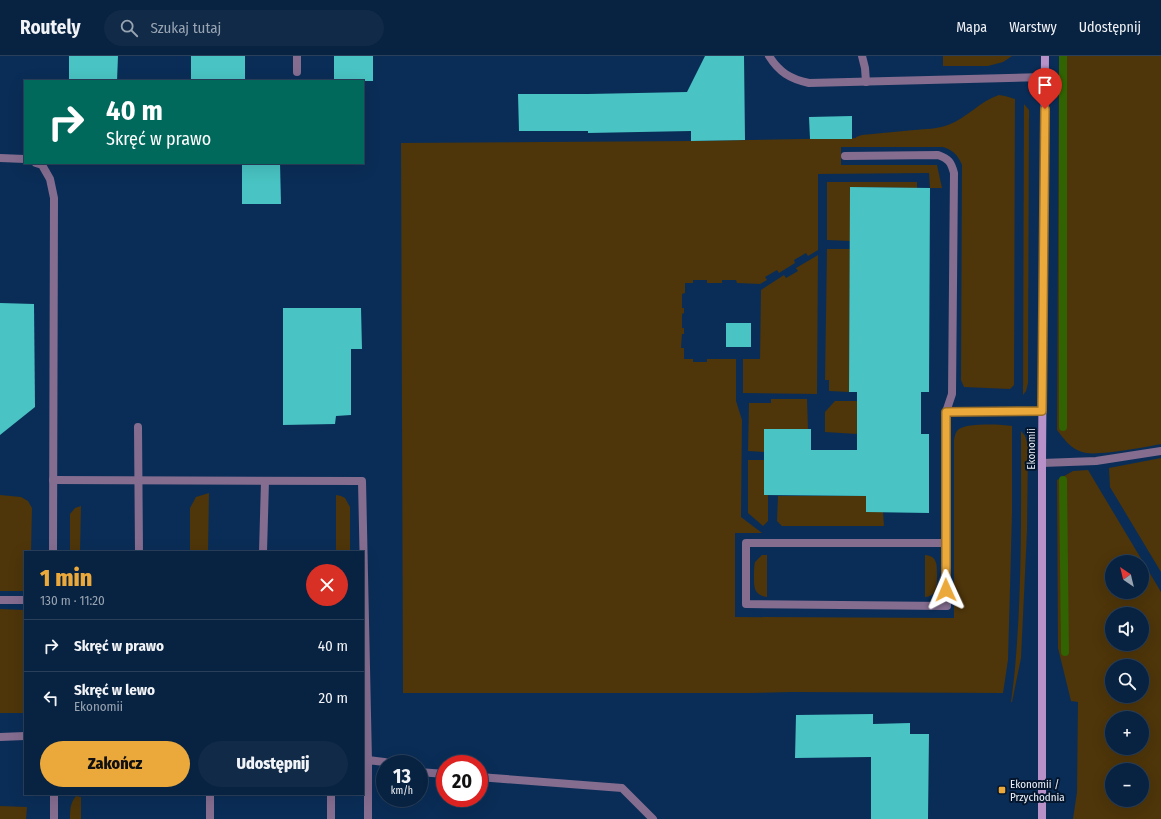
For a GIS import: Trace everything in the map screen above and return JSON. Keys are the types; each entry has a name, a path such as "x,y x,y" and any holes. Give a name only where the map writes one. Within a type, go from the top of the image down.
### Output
{"street":[{"name":"Ekonomii","path":"1042,819 1042,411 1045,56"}],"lane":[{"path":"297,56 297,72"},
{"path":"769,56 779,69 787,75 799,81 809,83 1045,77"},
{"path":"862,56 866,82"},
{"path":"845,156 938,155 945,158 951,164 954,173 952,394 946,412 947,606 746,604 746,543 946,543"},
{"path":"0,158 24,159"},
{"path":"39,164 42,165 50,179 54,198 53,551"},
{"path":"946,412 1042,411"},
{"path":"138,427 139,551"},
{"path":"1042,463 1096,461 1161,451"},
{"path":"53,480 362,481 363,551"},
{"path":"263,551 266,481"},
{"path":"0,600 24,600"},
{"path":"364,617 365,760 368,819"},
{"path":"0,737 24,736"},
{"path":"365,760 376,761"},
{"path":"488,778 622,788 653,819"},
{"path":"54,795 54,819"},
{"path":"210,795 210,819"},
{"path":"331,795 331,819"}],"shaded area":[{"path":"943,56 1012,56 1003,62 988,66 943,66"},
{"path":"1059,56 1161,56 1161,444 1120,451 1088,453 1082,452 1071,446 1057,430"},
{"path":"999,95 1015,99 1014,385 1010,389 964,387 961,380 962,165 955,153 943,147 841,147 841,165 937,165 942,188 930,188 929,173 818,174 818,250 808,256 806,253 794,260 795,263 779,273 777,270 765,277 767,280 760,284 737,283 736,280 722,280 722,283 707,283 707,280 693,280 693,283 685,283 685,293 682,294 682,308 684,308 684,313 682,314 682,328 684,328 684,334 682,334 681,348 684,348 684,359 693,359 693,362 707,362 707,359 736,359 736,401 742,420 741,517 762,533 735,533 735,617 954,618 955,434 963,427 976,425 993,424 1012,426 1012,513 1008,660 1003,693 403,693 401,143 856,138 862,135 931,129 944,126 955,122 986,101"},
{"path":"1024,104 1029,110 1028,383 1026,391 1023,395"},
{"path":"827,182 917,182 917,188 850,187 850,241 827,240"},
{"path":"827,249 850,249 849,392 829,391 829,380 825,380"},
{"path":"818,255 817,394 743,393 743,359 760,359 761,290 784,275 786,278 798,271 796,268"},
{"path":"771,399 807,399 808,429 764,429 764,452 748,451 749,403 771,403"},
{"path":"835,401 857,401 857,434 825,432 825,412"},
{"path":"1021,431 1025,436 1028,445 1027,531 1021,658 1011,702 1016,662 1018,628 1021,544"},
{"path":"1161,458 1161,572 1110,487 1109,468"},
{"path":"748,460 764,460 764,495 768,495 768,521 763,526 748,513"},
{"path":"1088,470 1139,555 1105,555 1105,599 1149,599 1149,572 1161,592 1161,819 1073,819 1077,792 1078,702 1071,701 1058,648 1057,480 1073,471"},
{"path":"209,493 208,551 190,551 190,508 196,497"},
{"path":"0,495 21,497 28,501 32,508 31,551 24,551 24,591 0,591"},
{"path":"336,495 345,498 350,507 350,551 336,551"},
{"path":"778,496 866,496 866,512 883,512 884,526 782,526 777,521"},
{"path":"81,506 80,551 70,551 70,514 75,508"},
{"path":"762,555 767,555 767,597 759,594 754,586 755,562"},
{"path":"925,555 932,557 936,561 937,586 932,595 925,597"},
{"path":"0,609 24,610 24,713 0,713"},
{"path":"76,796 81,797 81,819 70,819 71,804"},
{"path":"0,806 27,807 26,819 0,819"}],"building":[{"path":"69,56 118,56 117,80 69,80"},
{"path":"191,56 245,56 245,80 191,80"},
{"path":"334,56 373,56 373,81 334,80"},
{"path":"705,56 744,56 745,140 691,141 691,131 588,133 588,131 519,131 518,94 687,92"},
{"path":"852,116 852,139 810,139 809,117"},
{"path":"242,164 280,164 281,204 242,204"},
{"path":"850,187 930,188 929,392 921,392 921,434 929,434 929,513 866,512 866,496 764,495 764,429 811,429 811,450 857,450 857,392 849,392"},
{"path":"0,303 34,304 35,407 0,435"},
{"path":"283,308 361,308 362,349 351,349 351,415 336,416 335,424 283,425"},
{"path":"726,323 751,323 751,347 726,347"},
{"path":"873,714 873,724 910,723 910,734 929,734 928,819 871,819 871,757 795,758 796,715"}],"waterway":[{"path":"1063,56 1063,427"},
{"path":"1063,480 1065,652"}],"place":[{"name":"Ekonomii / Przychodnia","path":"1002,790"}],"route":[{"path":"946,590 946,412 1042,411 1045,109"}]}
